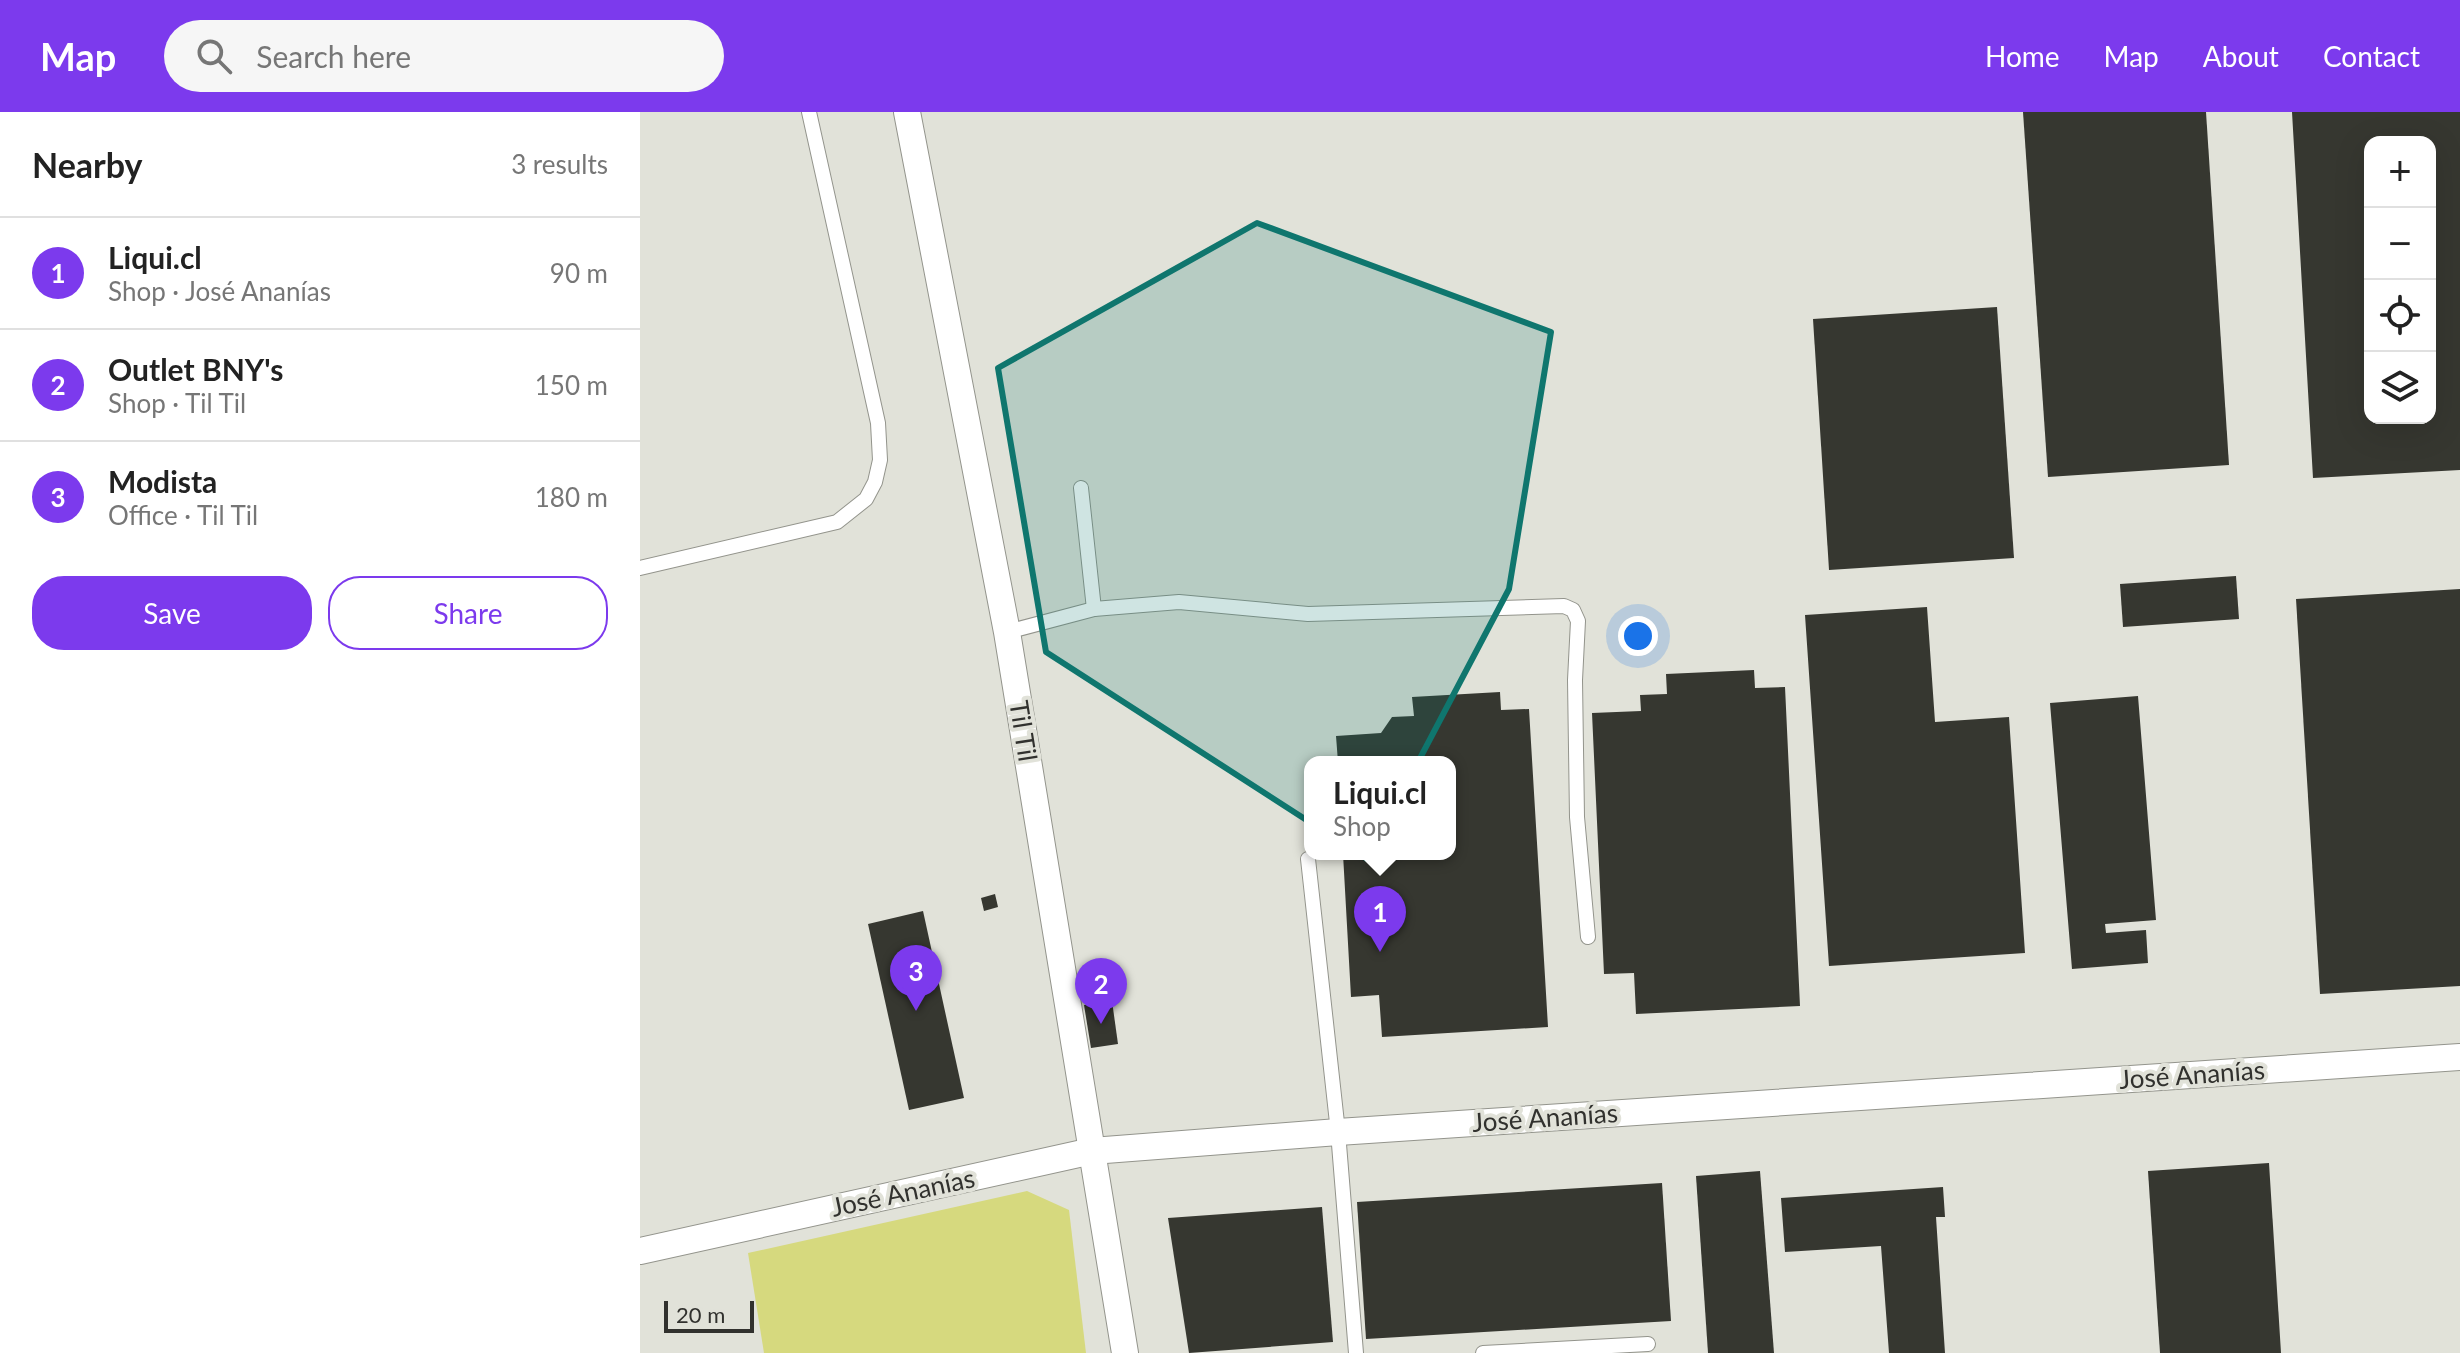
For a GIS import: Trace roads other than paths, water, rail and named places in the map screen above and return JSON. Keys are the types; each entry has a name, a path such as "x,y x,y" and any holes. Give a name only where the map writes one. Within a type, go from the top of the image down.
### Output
{"street":[{"name":"Til Til","path":"907,112 1007,632 1125,1353"},
{"name":"José Ananías","path":"640,1251 1092,1151 2460,1057"}],"lane":[{"path":"640,568 837,522 866,499 875,482 880,460 878,423 809,112"},
{"path":"1081,488 1094,609"},
{"path":"1007,632 1094,609 1179,602 1308,614 1564,606 1573,610 1578,621 1575,680 1577,817 1588,937"},
{"path":"1308,860 1338,1132 1356,1353"},
{"path":"1483,1353 1648,1344"}],"place":[{"name":"Liqui.cl","path":"1380,952"},
{"name":"Modista","path":"916,1011"},
{"name":"Outlet BNY's","path":"1101,1024"}]}
